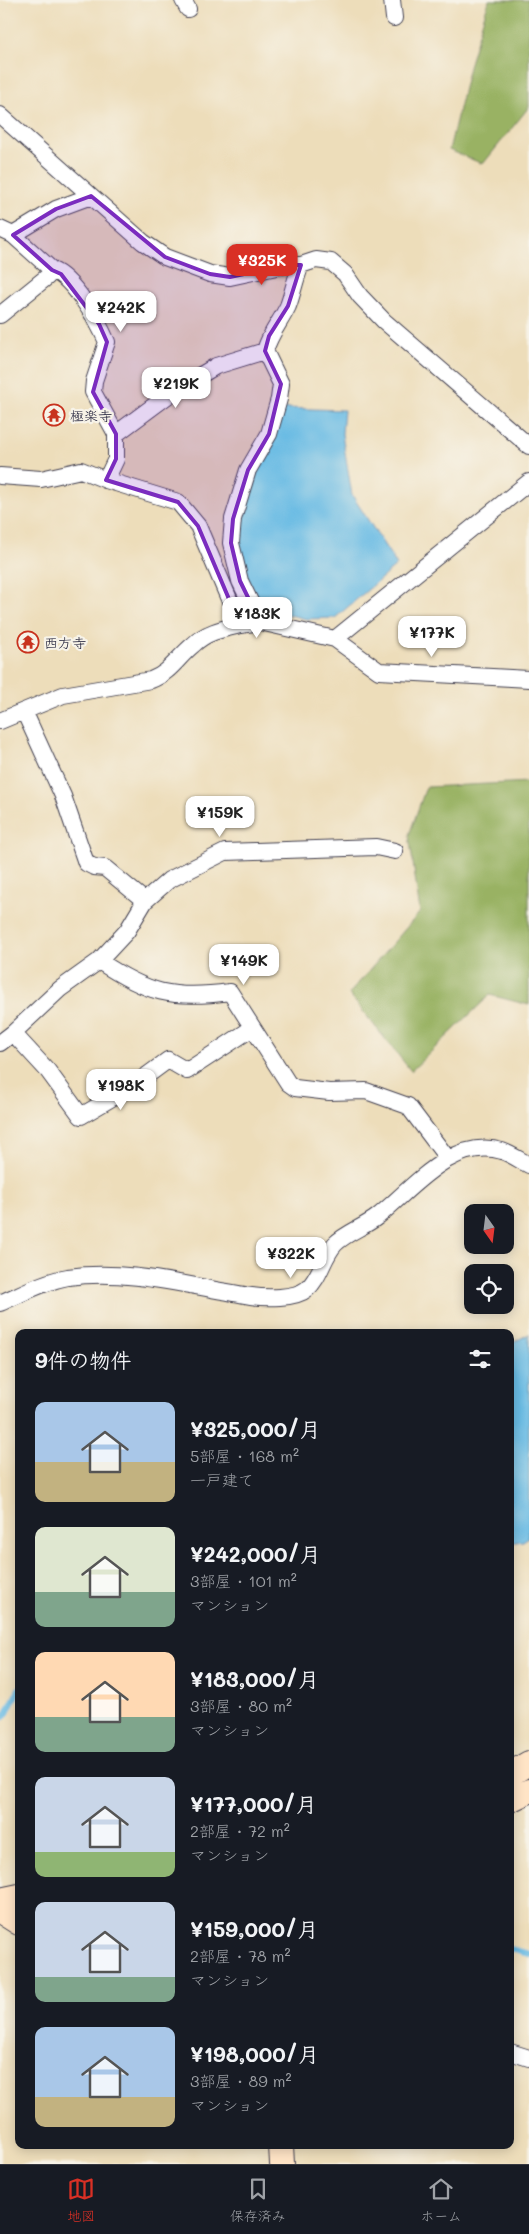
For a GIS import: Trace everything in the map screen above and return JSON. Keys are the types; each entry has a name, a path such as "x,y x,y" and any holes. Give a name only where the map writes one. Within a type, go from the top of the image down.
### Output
{"street":[{"path":"392,0 394,18"},
{"path":"0,115 142,242 165,257 210,274 230,277 286,264 301,265 316,260 331,262 345,274 360,296 384,321 529,446"},
{"path":"90,196 6,232 52,270 61,274 99,324 107,342 94,380 93,392 116,434 116,459 106,480"},
{"path":"260,622 240,581 231,543 234,518 248,470 269,434 279,399 281,384 265,352 269,336 288,306 293,283 301,265"},
{"path":"0,315 47,277 52,270"},
{"path":"116,434 174,391 216,366 265,352"},
{"path":"0,476 40,479 80,470 178,502 198,526 240,625"},
{"path":"335,638 529,482"},
{"path":"0,721 64,696 164,676 199,640 212,631 260,622 335,638 379,671 529,679"},
{"path":"24,711 63,796 86,863 94,867 105,868 145,901"},
{"path":"251,1029 187,1071 168,1060 134,1085 81,1116 48,1071 7,1038 60,989 99,961 127,931 145,901 169,880 226,852 376,847 395,851"},
{"path":"99,961 145,989 166,994 210,995 230,992 251,1029 288,1083 295,1088 329,1092 366,1090 408,1106 448,1160"},
{"path":"0,1303 67,1277 91,1275 141,1278 270,1298 298,1293 307,1289 337,1243 376,1218 429,1171 448,1160 468,1152 502,1151 529,1165"},
{"path":"514,1772 529,1763"},
{"path":"514,1798 529,1791"},
{"path":"0,1900 15,1897"},
{"path":"514,2053 529,2058"},
{"path":"281,2149 282,2164"}],"highlighted area":[{"path":"91,196 165,257 210,274 230,277 286,265 301,265 288,306 269,336 265,351 281,384 269,434 248,470 233,519 231,543 240,581 260,622 240,625 198,526 178,502 106,480 116,459 116,434 93,392 107,342 99,324 61,274 52,270 13,235 56,209"}],"green space":[{"path":"489,0 529,0 529,107 483,164 449,150 470,63"},
{"path":"529,782 529,1005 490,995 411,1071 349,994 420,912 409,835 426,787"}],"water":[{"path":"282,408 344,410 342,434 352,495 397,565 335,618 306,619 265,609 237,562 234,515"},
{"path":"529,1334 529,1537 523,1541 514,1542 514,1342"}],"waterway":[{"path":"0,1719 7,1713 15,1697"},
{"path":"514,1950 529,1954"}],"place":[{"name":"極楽寺","path":"54,415"},
{"name":"西方寺","path":"28,642"}]}
